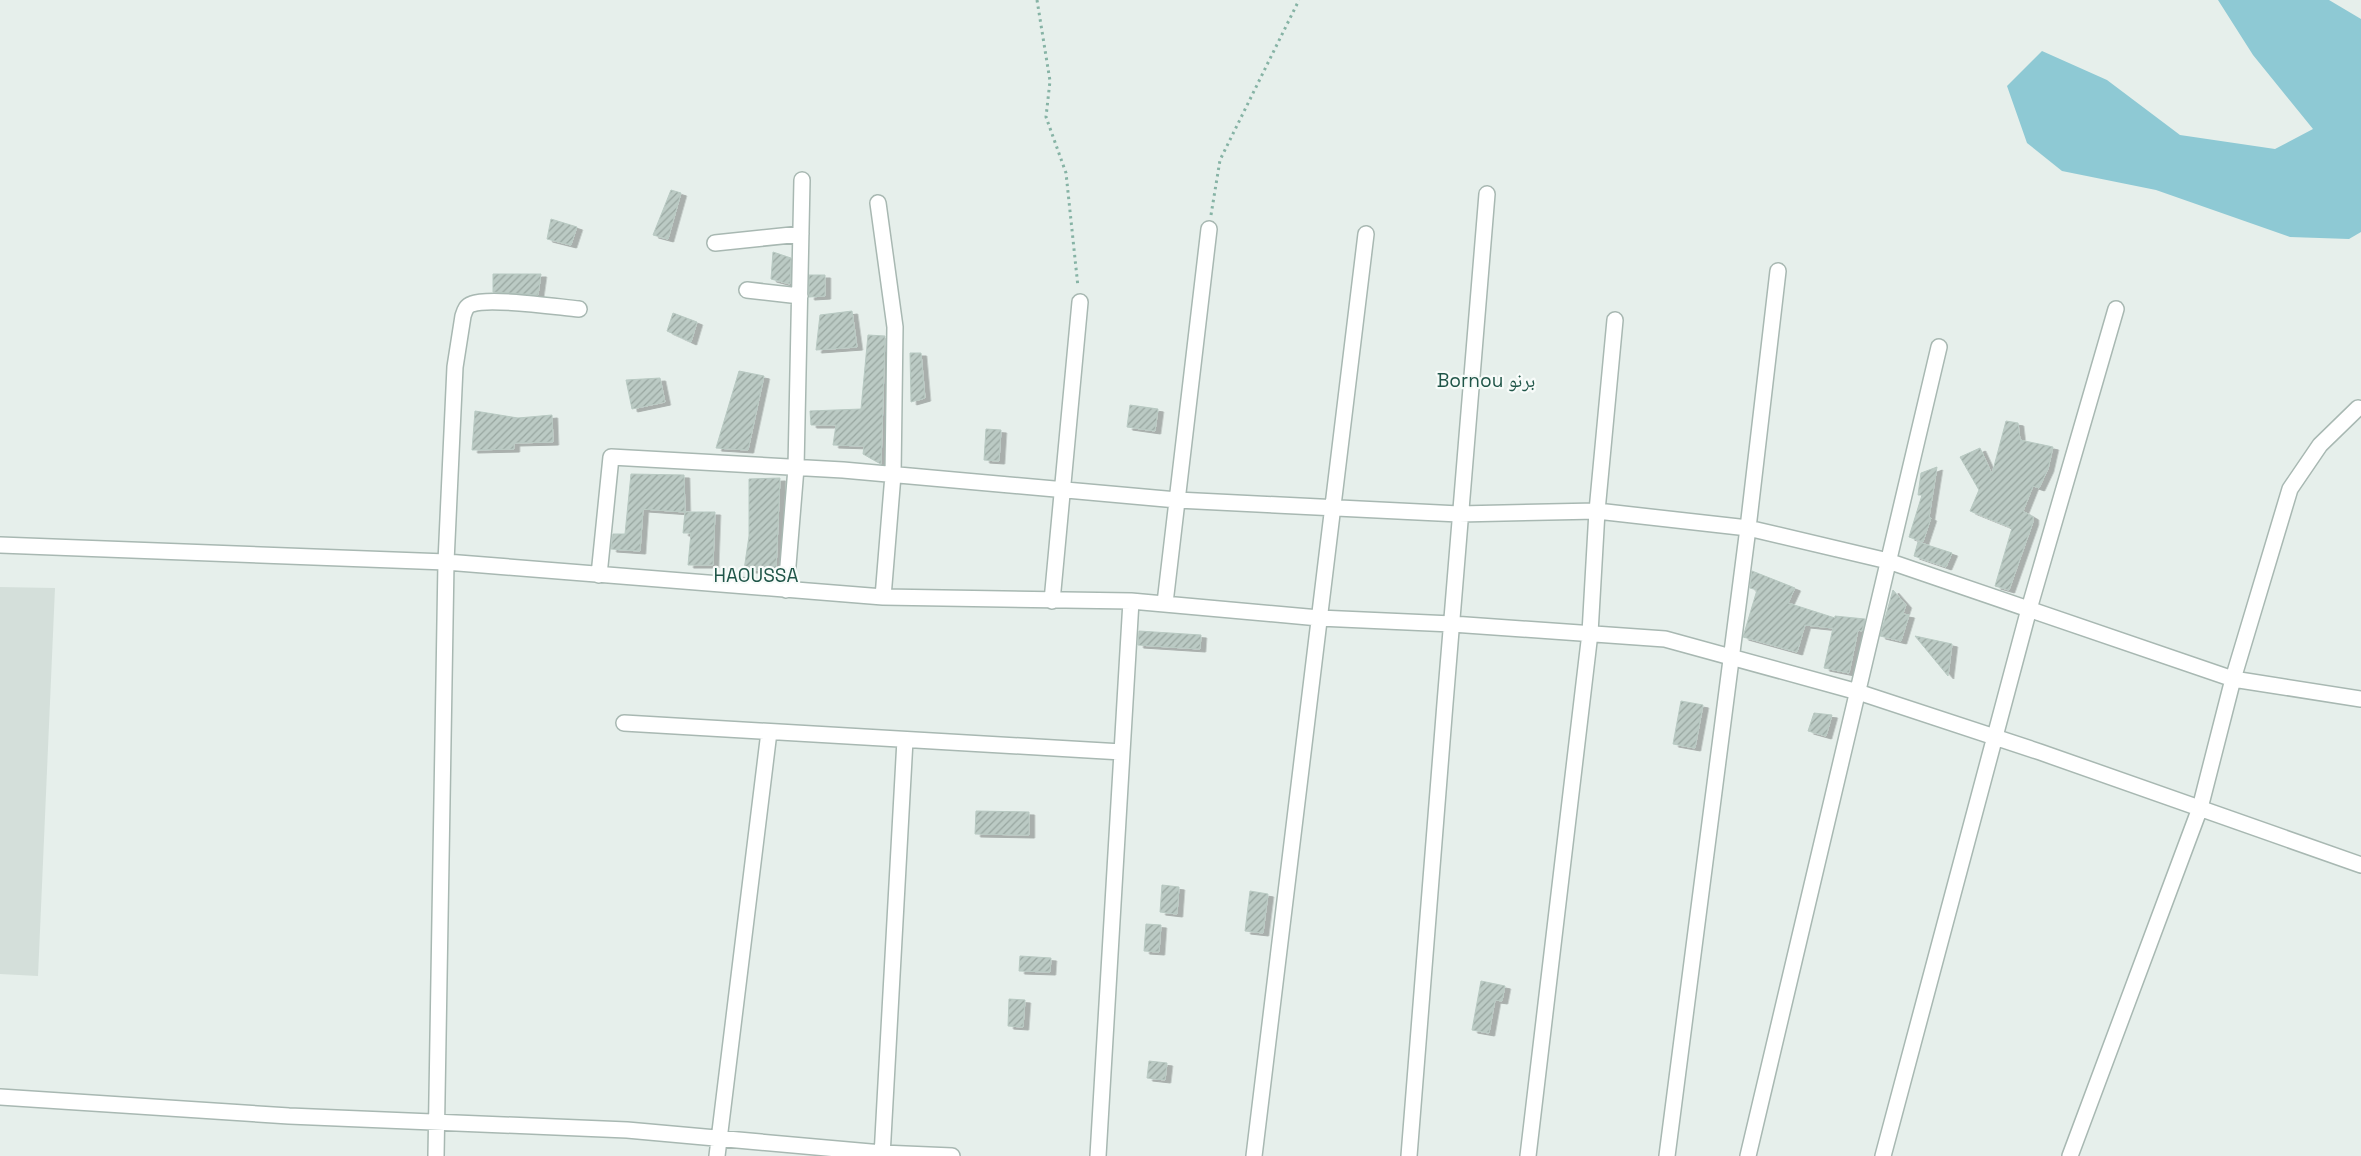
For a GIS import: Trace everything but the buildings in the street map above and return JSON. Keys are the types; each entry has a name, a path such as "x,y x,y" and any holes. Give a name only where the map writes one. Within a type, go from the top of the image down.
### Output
{"street":[{"path":"786,590 796,468 802,180"},
{"path":"1409,1156 1452,624 1459,514 1487,194"},
{"path":"878,203 895,327 893,475 883,597"},
{"path":"1165,603 1209,229"},
{"path":"715,243 801,234"},
{"path":"1254,1156 1366,234"},
{"path":"1666,1156 1748,528 1778,271"},
{"path":"747,290 800,296"},
{"path":"436,1156 446,562 455,367 466,308 472,304 490,302 579,309"},
{"path":"1052,601 1080,302"},
{"path":"1883,1156 2029,609 2116,309"},
{"path":"1528,1156 1590,633 1597,511 1615,320"},
{"path":"1748,1156 1939,347"},
{"path":"2070,1156 2200,808 2233,679 2290,489 2320,445 2358,408"},
{"path":"599,575 611,457 893,475 1177,500 1459,514 1597,511 1748,528 1888,561 2233,679 2361,698"},
{"path":"0,545 446,562 883,597 1131,601 1319,618 1452,624 1665,639 1858,692 2361,864"},
{"path":"1098,1156 1131,601"},
{"path":"624,723 1122,752"},
{"path":"717,1156 770,732"},
{"path":"882,1154 904,740"},
{"path":"0,1097 289,1116 627,1130 882,1154 952,1156"}],"path":[{"path":"1037,0 1050,81 1046,117 1066,173 1080,302"},
{"path":"1209,229 1220,160 1299,0"}],"shaded area":[{"path":"0,587 55,588 38,976 0,974"}],"water":[{"path":"2218,0 2329,0 2361,19 2361,232 2349,239 2290,237 2156,190 2062,171 2027,143 2007,86 2042,51 2107,80 2180,135 2275,149 2313,129 2253,55"}],"district":[{"name":"Bornou برنو","path":"1486,380"},
{"name":"HAOUSSA","path":"756,575"}]}
